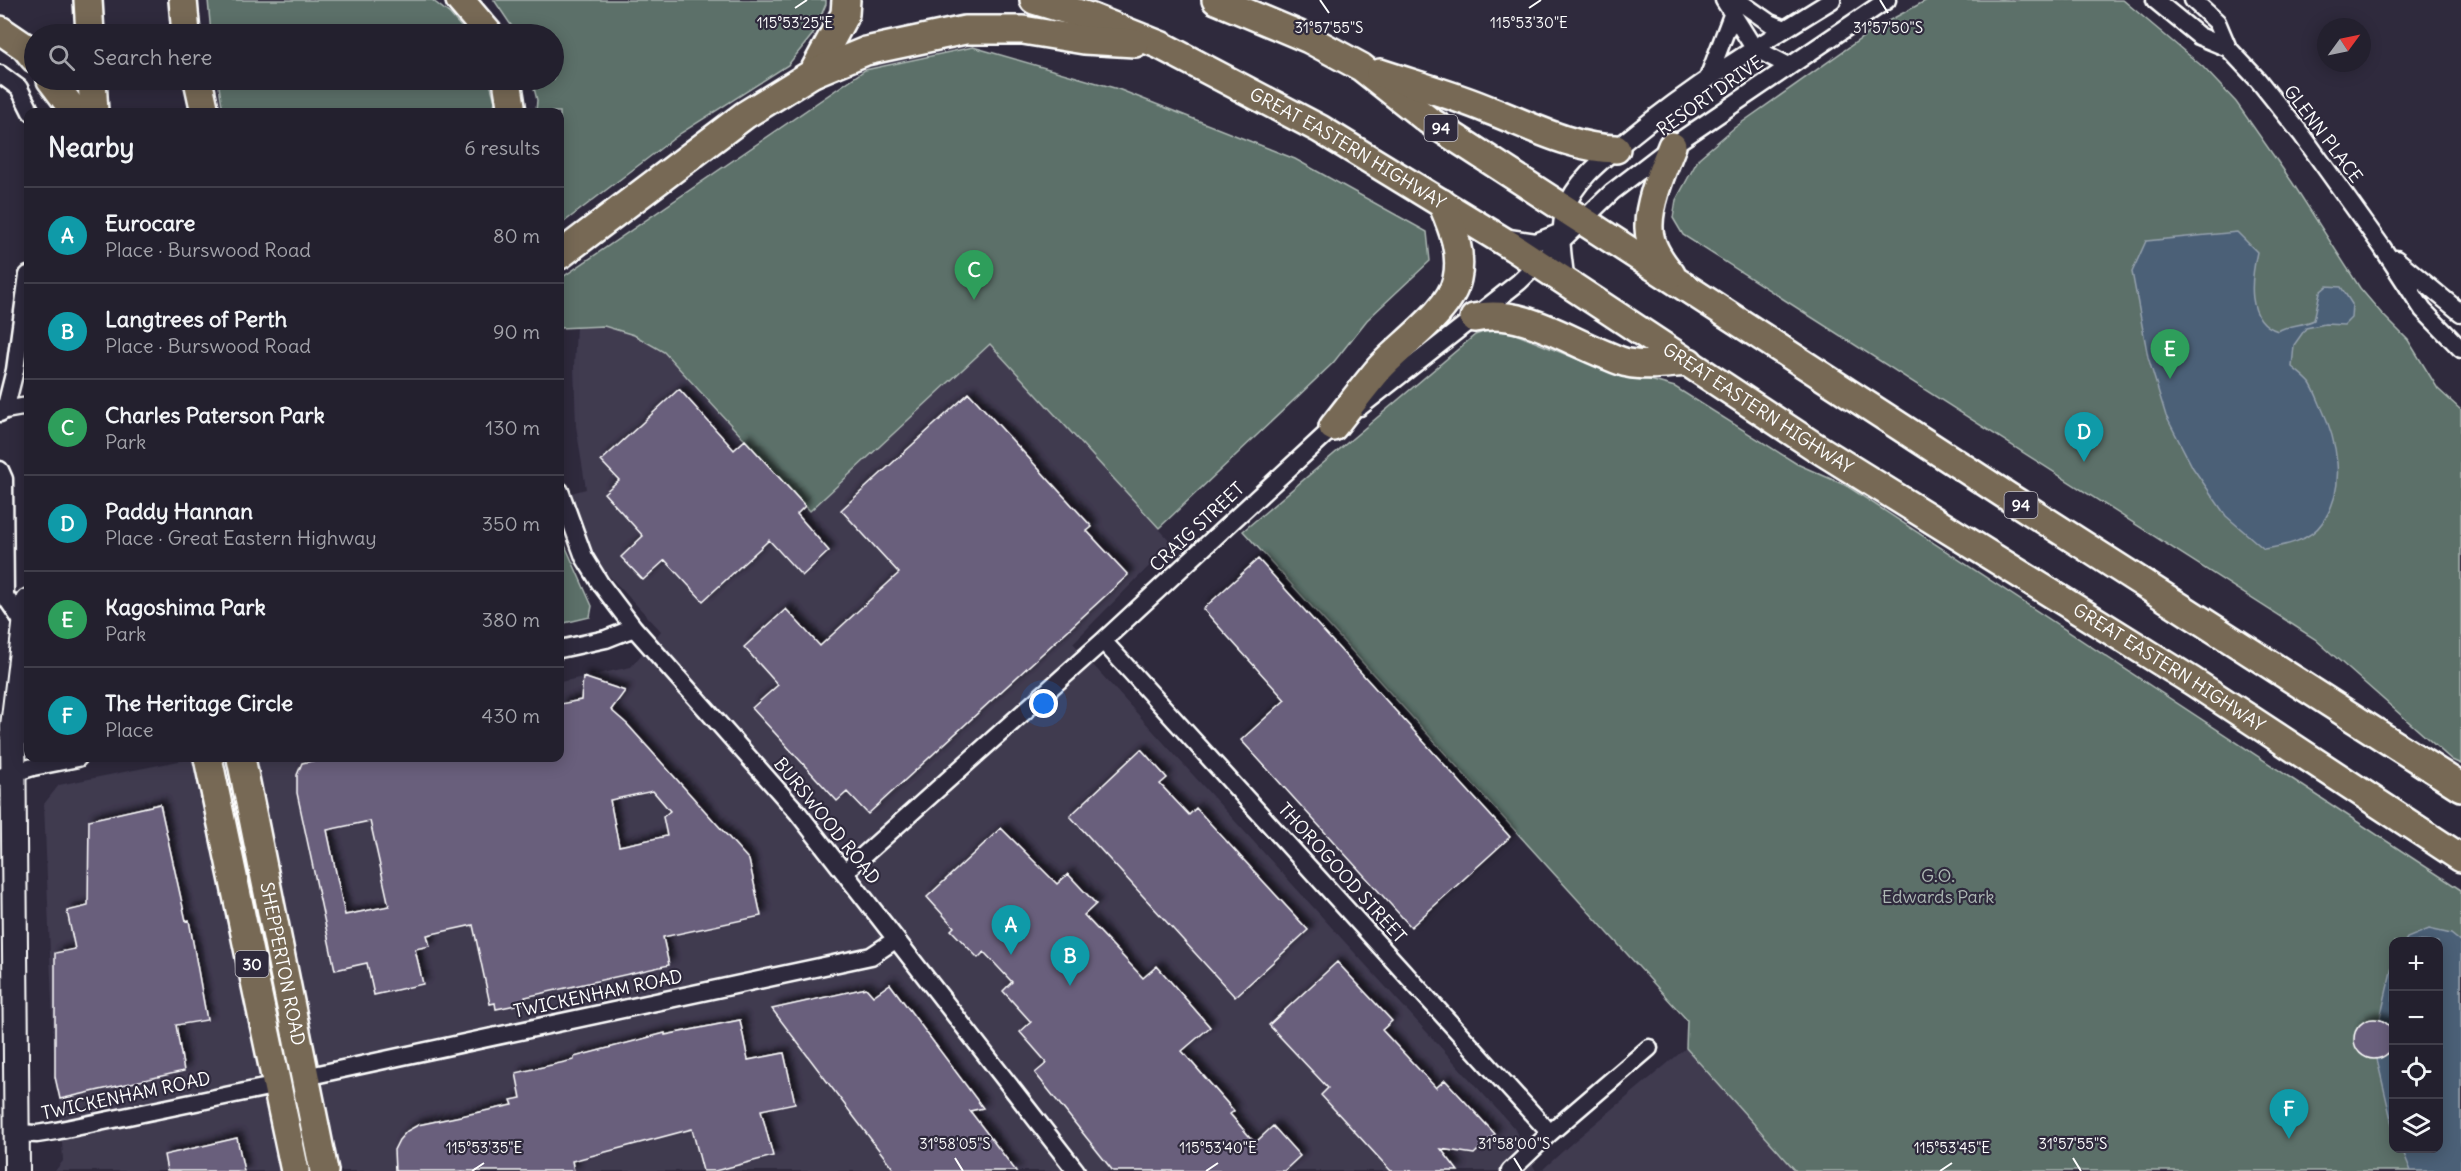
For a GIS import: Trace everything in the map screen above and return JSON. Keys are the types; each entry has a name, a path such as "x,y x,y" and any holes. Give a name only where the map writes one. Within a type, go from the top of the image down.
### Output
{"highway":[{"path":"88,0 89,24"},
{"path":"460,0 480,24"},
{"path":"813,73 845,14 846,0"},
{"name":"GREAT EASTERN HIGHWAY","path":"1034,0 1090,17 1160,45 1320,129 1487,231 1928,518 2192,681 2461,858"},
{"name":"94","path":"1216,0 1309,39 1361,67 1568,225 1677,281 2461,787"},
{"path":"0,30 24,46"},
{"path":"564,252 745,115 813,73 866,51 965,30 1023,30 1084,40 1160,45"},
{"path":"1361,67 1488,109 1547,134 1594,148 1616,148"},
{"path":"58,90 72,108"},
{"path":"93,90 94,108"},
{"path":"189,90 190,108"},
{"path":"200,90 204,108"},
{"path":"509,90 511,108"},
{"path":"1672,146 1659,180 1648,227 1661,262 1677,281"},
{"path":"1333,427 1380,368 1439,310 1457,280 1459,253 1442,203"},
{"path":"1474,318 1510,316 1628,363 1689,362"},
{"name":"SHEPPERTON ROAD","path":"209,762 295,1171"},
{"name":"SHEPPERTON ROAD","path":"242,762 324,1171"}],"main road":[{"path":"16,1171 13,893 7,775 24,630"}],"street":[{"path":"1724,0 1734,8 1785,28"},
{"name":"RESORT DRIVE","path":"1568,225 1586,176 1616,148 1708,78 1832,0"},
{"name":"RESORT DRIVE","path":"1487,231 1514,240 1536,242 1568,225 1672,146 1887,0"},
{"name":"GLENN PLACE","path":"2155,0 2199,36 2228,48"},
{"name":"GLENN PLACE","path":"2193,0 2217,22 2228,48 2258,80 2302,135 2382,247 2423,310 2461,349"},
{"path":"1734,8 1754,48 1789,66"},
{"path":"1708,78 1734,8"},
{"path":"0,74 19,88 29,108"},
{"path":"1566,282 1568,225"},
{"name":"CRAIG STREET","path":"845,872 1103,641 1333,427 1474,318 1538,264 1568,225"},
{"name":"GLENN PLACE","path":"2382,247 2461,313"},
{"path":"24,304 15,369 3,411 24,407"},
{"path":"0,470 4,479 5,596 24,610"},
{"name":"BURSWOOD ROAD","path":"564,503 584,557 600,583 634,628 798,813 1076,1171"},
{"path":"564,648 606,639 634,628"},
{"name":"THOROGOOD STREET","path":"1103,641 1550,1133"},
{"path":"7,775 61,762"},
{"name":"TWICKENHAM ROAD","path":"304,1077 871,956 896,940"},
{"path":"1510,1171 1648,1048"},
{"name":"TWICKENHAM ROAD","path":"17,1133 38,1134 56,1131 278,1085"}],"shaded area":[{"path":"604,326 634,335 664,352 810,510 990,344 1172,543 1073,643 1514,1128 1536,1171 55,1171 63,1161 60,1099 55,1077 44,804 59,785 174,762 564,762 564,681 631,667 661,631 595,561 571,493 586,489 576,426 574,367 576,327"},
{"path":"1686,1048 1796,1171 1541,1171 1572,1143"}],"green space":[{"path":"208,0 432,0 458,24 210,24"},
{"path":"494,0 826,0 813,34 788,65 681,133 564,222 564,108 536,108 534,90 564,90 564,24 510,24"},
{"path":"1927,0 2123,0 2203,67 2236,102 2292,182 2360,288 2408,340 2438,389 2461,410 2461,764 2452,760 2315,639 1683,235 1673,218 1676,200 1699,158 1734,128 1879,26"},
{"path":"973,47 1118,89 1295,159 1427,232 1430,261 1367,320 1333,363 1159,528 990,344 810,511 664,352 634,335 604,326 564,328 564,276 865,70"},
{"path":"220,90 492,90 495,101 494,108 222,108"},
{"name":"G.O. Edwards Park","path":"1498,327 1582,361 1675,387 1797,464 1847,486 2461,890 2461,1171 1796,1171 1686,1048 1687,1020 1243,531 1475,335"},
{"path":"564,543 592,606 590,617 564,623"}],"water":[{"path":"2237,232 2257,252 2253,274 2253,298 2255,309 2267,326 2278,331 2314,320 2320,292 2327,286 2341,287 2352,304 2351,318 2344,325 2325,324 2306,328 2294,345 2292,367 2313,388 2326,418 2335,448 2337,479 2330,509 2322,523 2311,534 2288,544 2264,549 2226,516 2193,468 2166,416 2148,357 2132,272 2146,241"},
{"path":"2429,929 2451,934 2461,942 2461,1171 2411,1171 2404,1153 2443,1153 2443,937 2409,937"},
{"path":"2389,980 2389,1026 2380,1019"},
{"path":"2389,1052 2389,1111 2377,1059"}],"building":[{"path":"679,389 734,450 745,440 805,506 797,514 829,551 802,576 769,540 703,601 665,560 643,580 621,557 643,536 604,493 619,480 601,461"},
{"path":"969,393 1092,527 1087,531 1128,575 868,814 847,792 837,801 752,708 778,685 744,647 786,609 820,646 899,573 841,510"},
{"path":"1258,559 1510,837 1411,927 1241,740 1285,700 1203,609"},
{"path":"583,677 625,691 611,710 627,724 749,860 761,916 663,937 669,965 525,997 526,1003 496,1009 495,1003 490,1004 473,925 427,935 430,946 415,949 423,984 374,995 367,963 335,970 297,793 297,775 302,763 564,762 564,703 581,700","holes":["653,791 670,811 663,817 667,836 619,846 610,800","370,821 389,906 345,915 327,830"]},
{"path":"1141,749 1167,778 1160,784 1189,815 1196,808 1308,930 1235,997 1070,816"},
{"path":"160,804 186,921 189,920 207,1020 176,1025 184,1071 60,1099 55,1077 55,953 75,949 67,911 88,906 89,820"},
{"path":"1001,828 1057,884 1068,874 1096,904 1084,915 1143,978 1157,966 1210,1027 1182,1051 1234,1111 1230,1114 1255,1143 1273,1126 1300,1156 1284,1171 1113,1171 1035,1073 1047,1063 1020,1032 1031,1022 1003,991 1012,982 984,952 978,958 951,930 954,927 927,897"},
{"path":"1337,962 1392,1021 1382,1030 1436,1088 1445,1080 1495,1134 1474,1154 1441,1149 1458,1171 1391,1171 1321,1095 1328,1088 1269,1025"},
{"path":"890,984 983,1108 970,1111 1016,1171 895,1171 772,1009 866,988 873,996"},
{"path":"740,1020 748,1060 784,1053 795,1103 761,1110 773,1156 715,1171 703,1171 692,1129 572,1161 574,1171 395,1171 394,1150 407,1131 418,1125 513,1105 511,1100 521,1098 516,1073 574,1060 574,1057 665,1033 665,1035"},
{"path":"2366,1020 2382,1020 2388,1025 2389,1052 2382,1058 2366,1058 2355,1047 2355,1031"},
{"path":"237,1138 244,1171 167,1171 164,1155"}],"place":[{"name":"Charles Paterson Park","path":"974,300"},
{"name":"Kagoshima Park","path":"2170,379"},
{"name":"Paddy Hannan","path":"2084,462"},
{"name":"Eurocare","path":"1011,955"},
{"name":"Langtrees of Perth","path":"1070,986"},
{"name":"The Heritage Circle","path":"2289,1139"}]}
